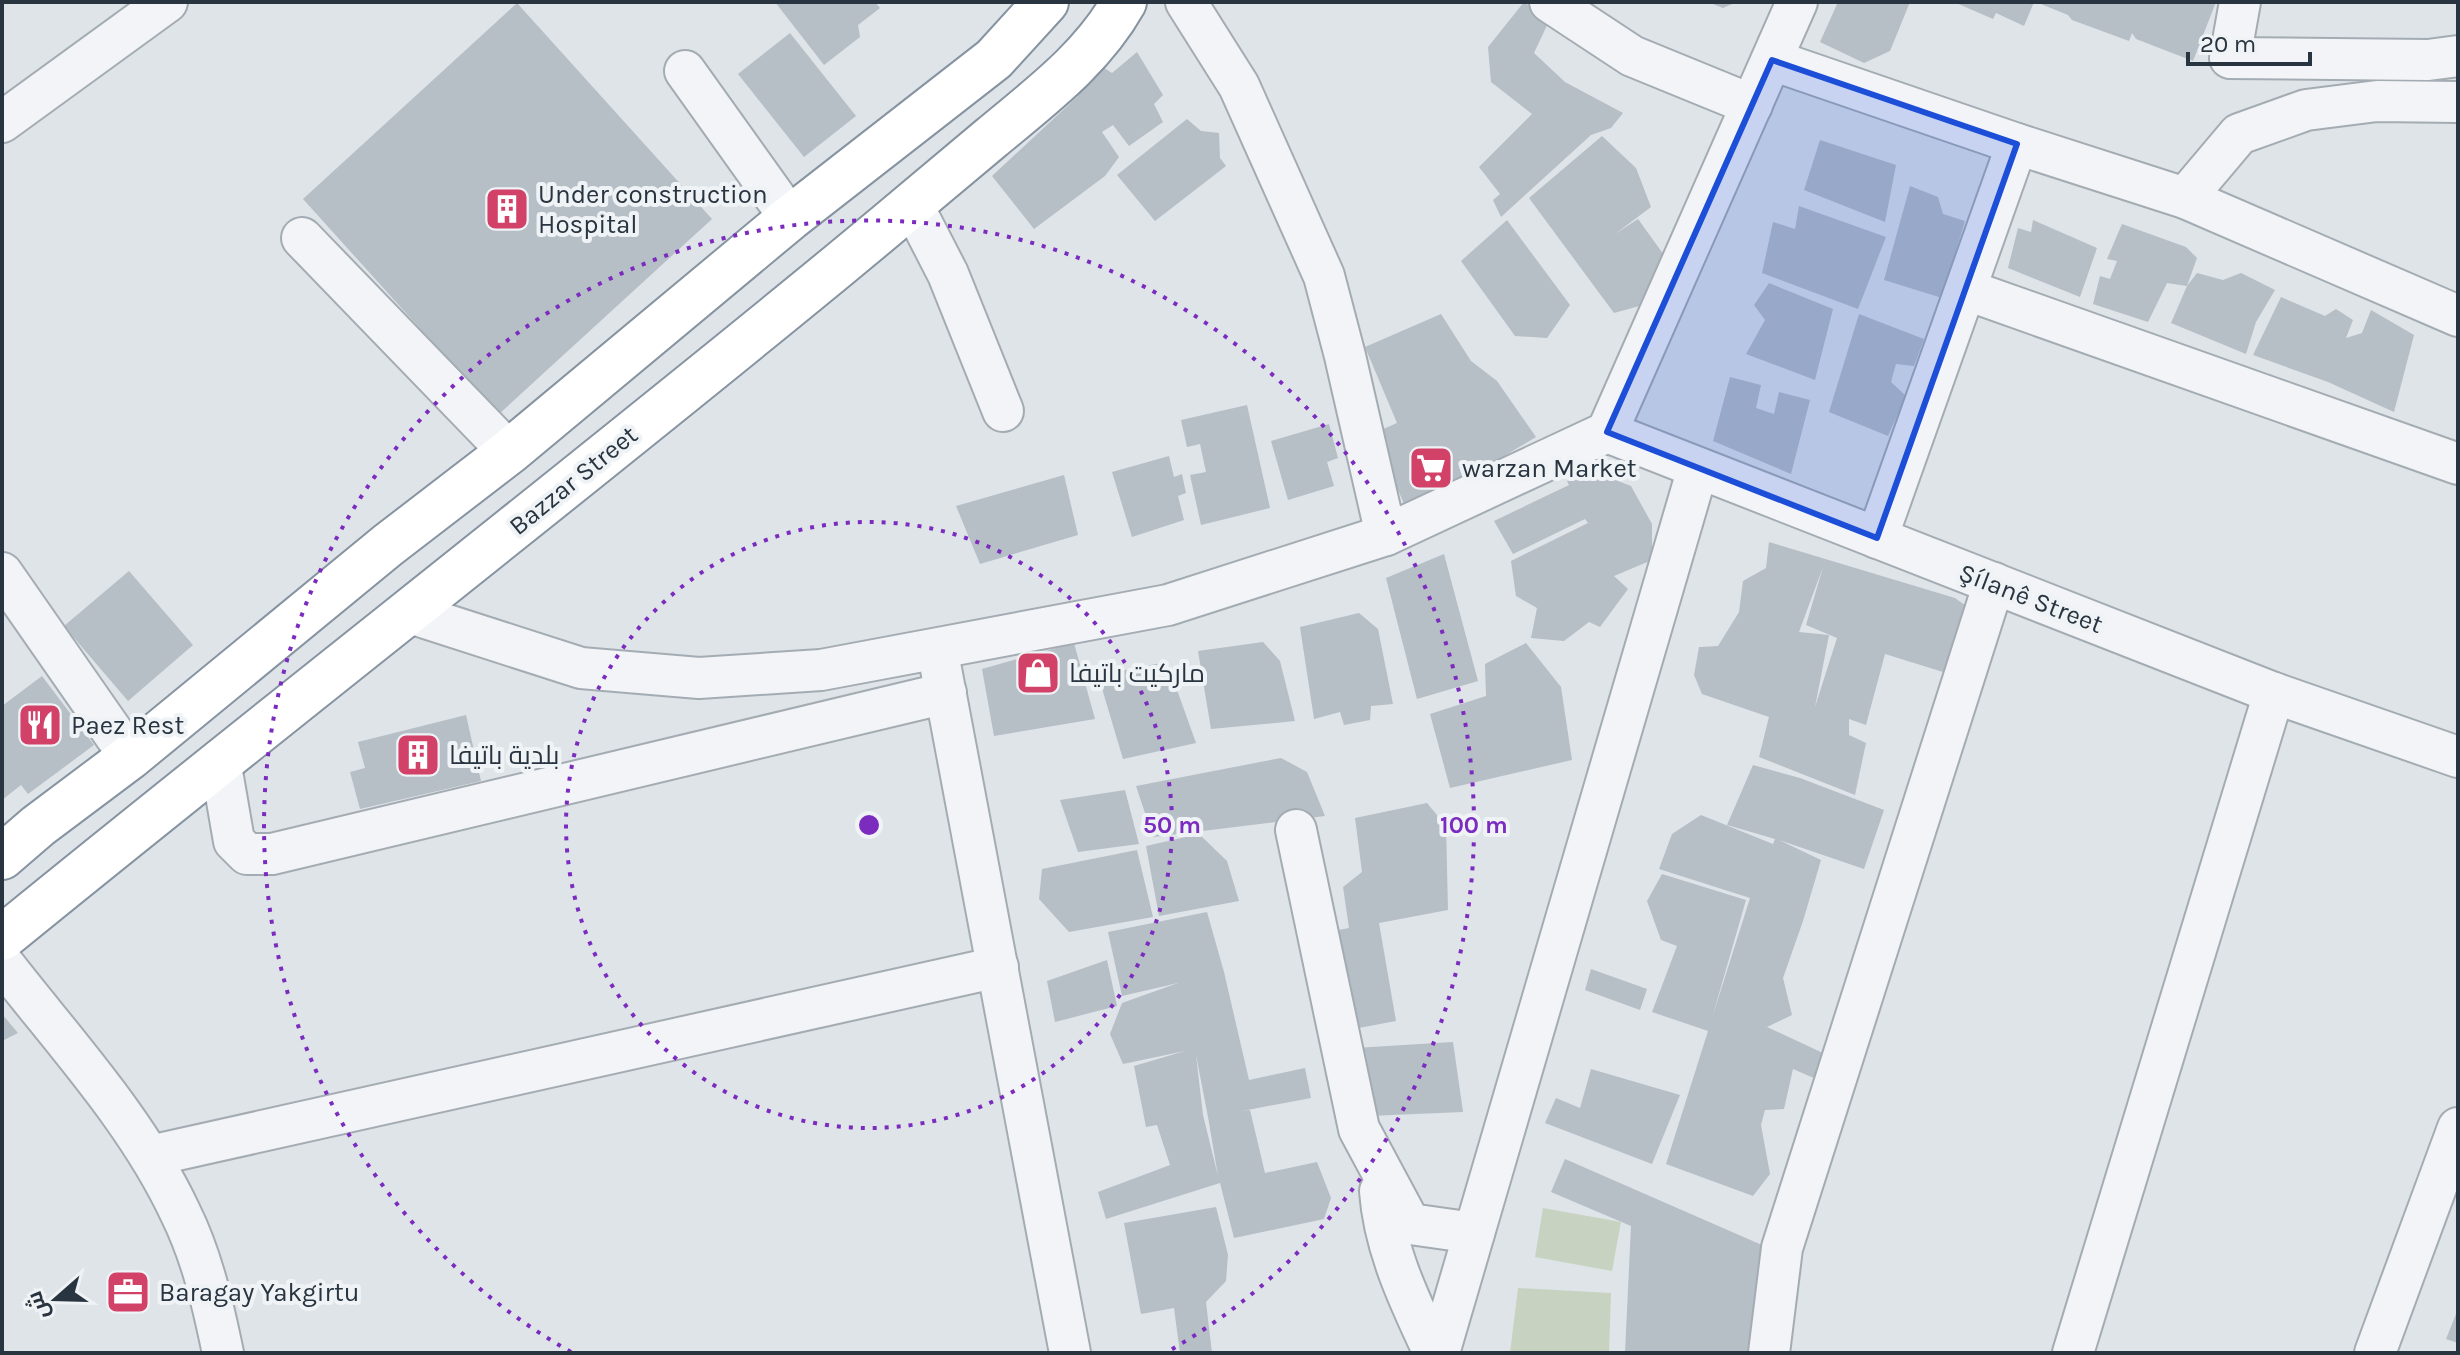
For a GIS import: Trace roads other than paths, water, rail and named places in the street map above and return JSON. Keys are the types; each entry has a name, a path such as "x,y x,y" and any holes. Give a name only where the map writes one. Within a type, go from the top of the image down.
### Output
{"highway":[{"path":"2,857 130,757 388,545 509,452 777,228 994,59 1046,2"},
{"name":"Bazzar Street","path":"2,938 220,760 410,613 1067,75 1093,47 1124,2"},
{"path":"777,228 805,292"}],"street":[{"path":"2,122 167,2"},
{"path":"1186,2 1239,86 1324,276 1386,535"},
{"path":"1550,2 1632,56 1752,105"},
{"path":"410,613 581,668 699,678 821,670 1168,605 1386,535 1607,432 1797,2"},
{"path":"2240,2 2230,58 2428,60 2458,56"},
{"path":"1772,60 2185,198 2458,316"},
{"path":"685,71 777,228"},
{"path":"2185,198 2239,134 2306,110 2377,101 2458,102"},
{"path":"1877,538 2017,144"},
{"path":"912,204 948,274 1003,411"},
{"path":"302,238 509,452"},
{"path":"1967,290 2458,464"},
{"name":"Şílanê Street","path":"1607,432 2274,693 2458,757"},
{"path":"1436,1353 1698,468"},
{"path":"2,573 130,757"},
{"path":"1769,1353 1782,1248 1994,583"},
{"path":"937,649 1070,1353"},
{"path":"220,760 234,841 247,854 272,854 946,693"},
{"path":"2073,1353 2274,693"},
{"path":"1296,830 1359,1129 1410,1224 1474,1233"},
{"path":"2,962 150,1156 181,1213 204,1274 223,1353"},
{"path":"150,1156 998,967"},
{"path":"2375,1353 2458,1128"},
{"path":"1378,1164 1381,1205 1402,1285 1436,1353"}],"place":[{"name":"Under construction Hospital","path":"507,209"},
{"name":"warzan Market","path":"1431,468"},
{"name":"ماركيت باتيفا","path":"1038,673"},
{"name":"Paez Rest","path":"40,725"},
{"name":"بلدية باتيفا","path":"418,755"},
{"name":"Baragay Yakgirtu","path":"128,1292"}]}
